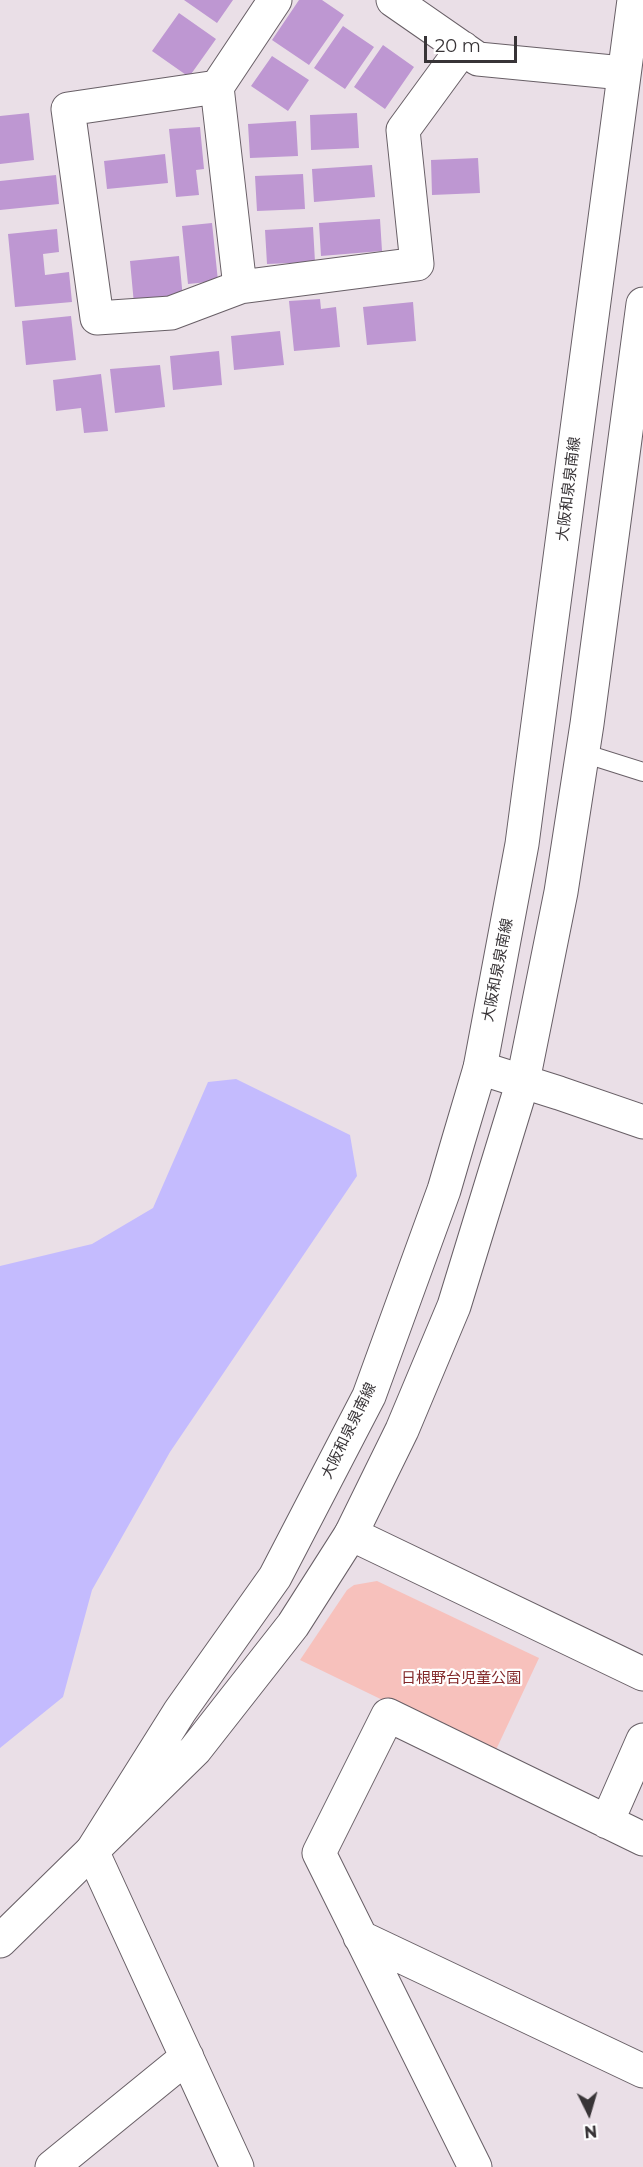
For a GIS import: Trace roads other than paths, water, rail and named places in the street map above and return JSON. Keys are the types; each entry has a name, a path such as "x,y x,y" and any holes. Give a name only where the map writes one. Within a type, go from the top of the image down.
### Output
{"main road":[{"path":"240,287 216,87 275,0"},
{"path":"393,0 478,59 623,73"},
{"name":"大阪和泉泉南線","path":"92,1851 180,1711 275,1577 369,1396 444,1190 480,1068 522,844 634,0"},
{"path":"216,87 68,109 96,318 171,313 240,287 417,264 403,130 463,48"},
{"name":"大阪和泉泉南線","path":"0,1941 195,1750 293,1625 351,1534 402,1430 454,1306 523,1081 561,892 583,753 643,304"},
{"path":"480,1068 643,1122"},
{"path":"351,1534 643,1674"},
{"path":"476,2167 319,1853 388,1715 643,1839"},
{"path":"607,1821 643,1740"},
{"path":"92,1851 237,2167"},
{"path":"360,1937 643,2071"},
{"path":"52,2167 187,2057"}],"lane":[{"path":"583,753 643,772"}],"park label":[{"name":"日根野台児童公園","path":"461,1679"}]}
